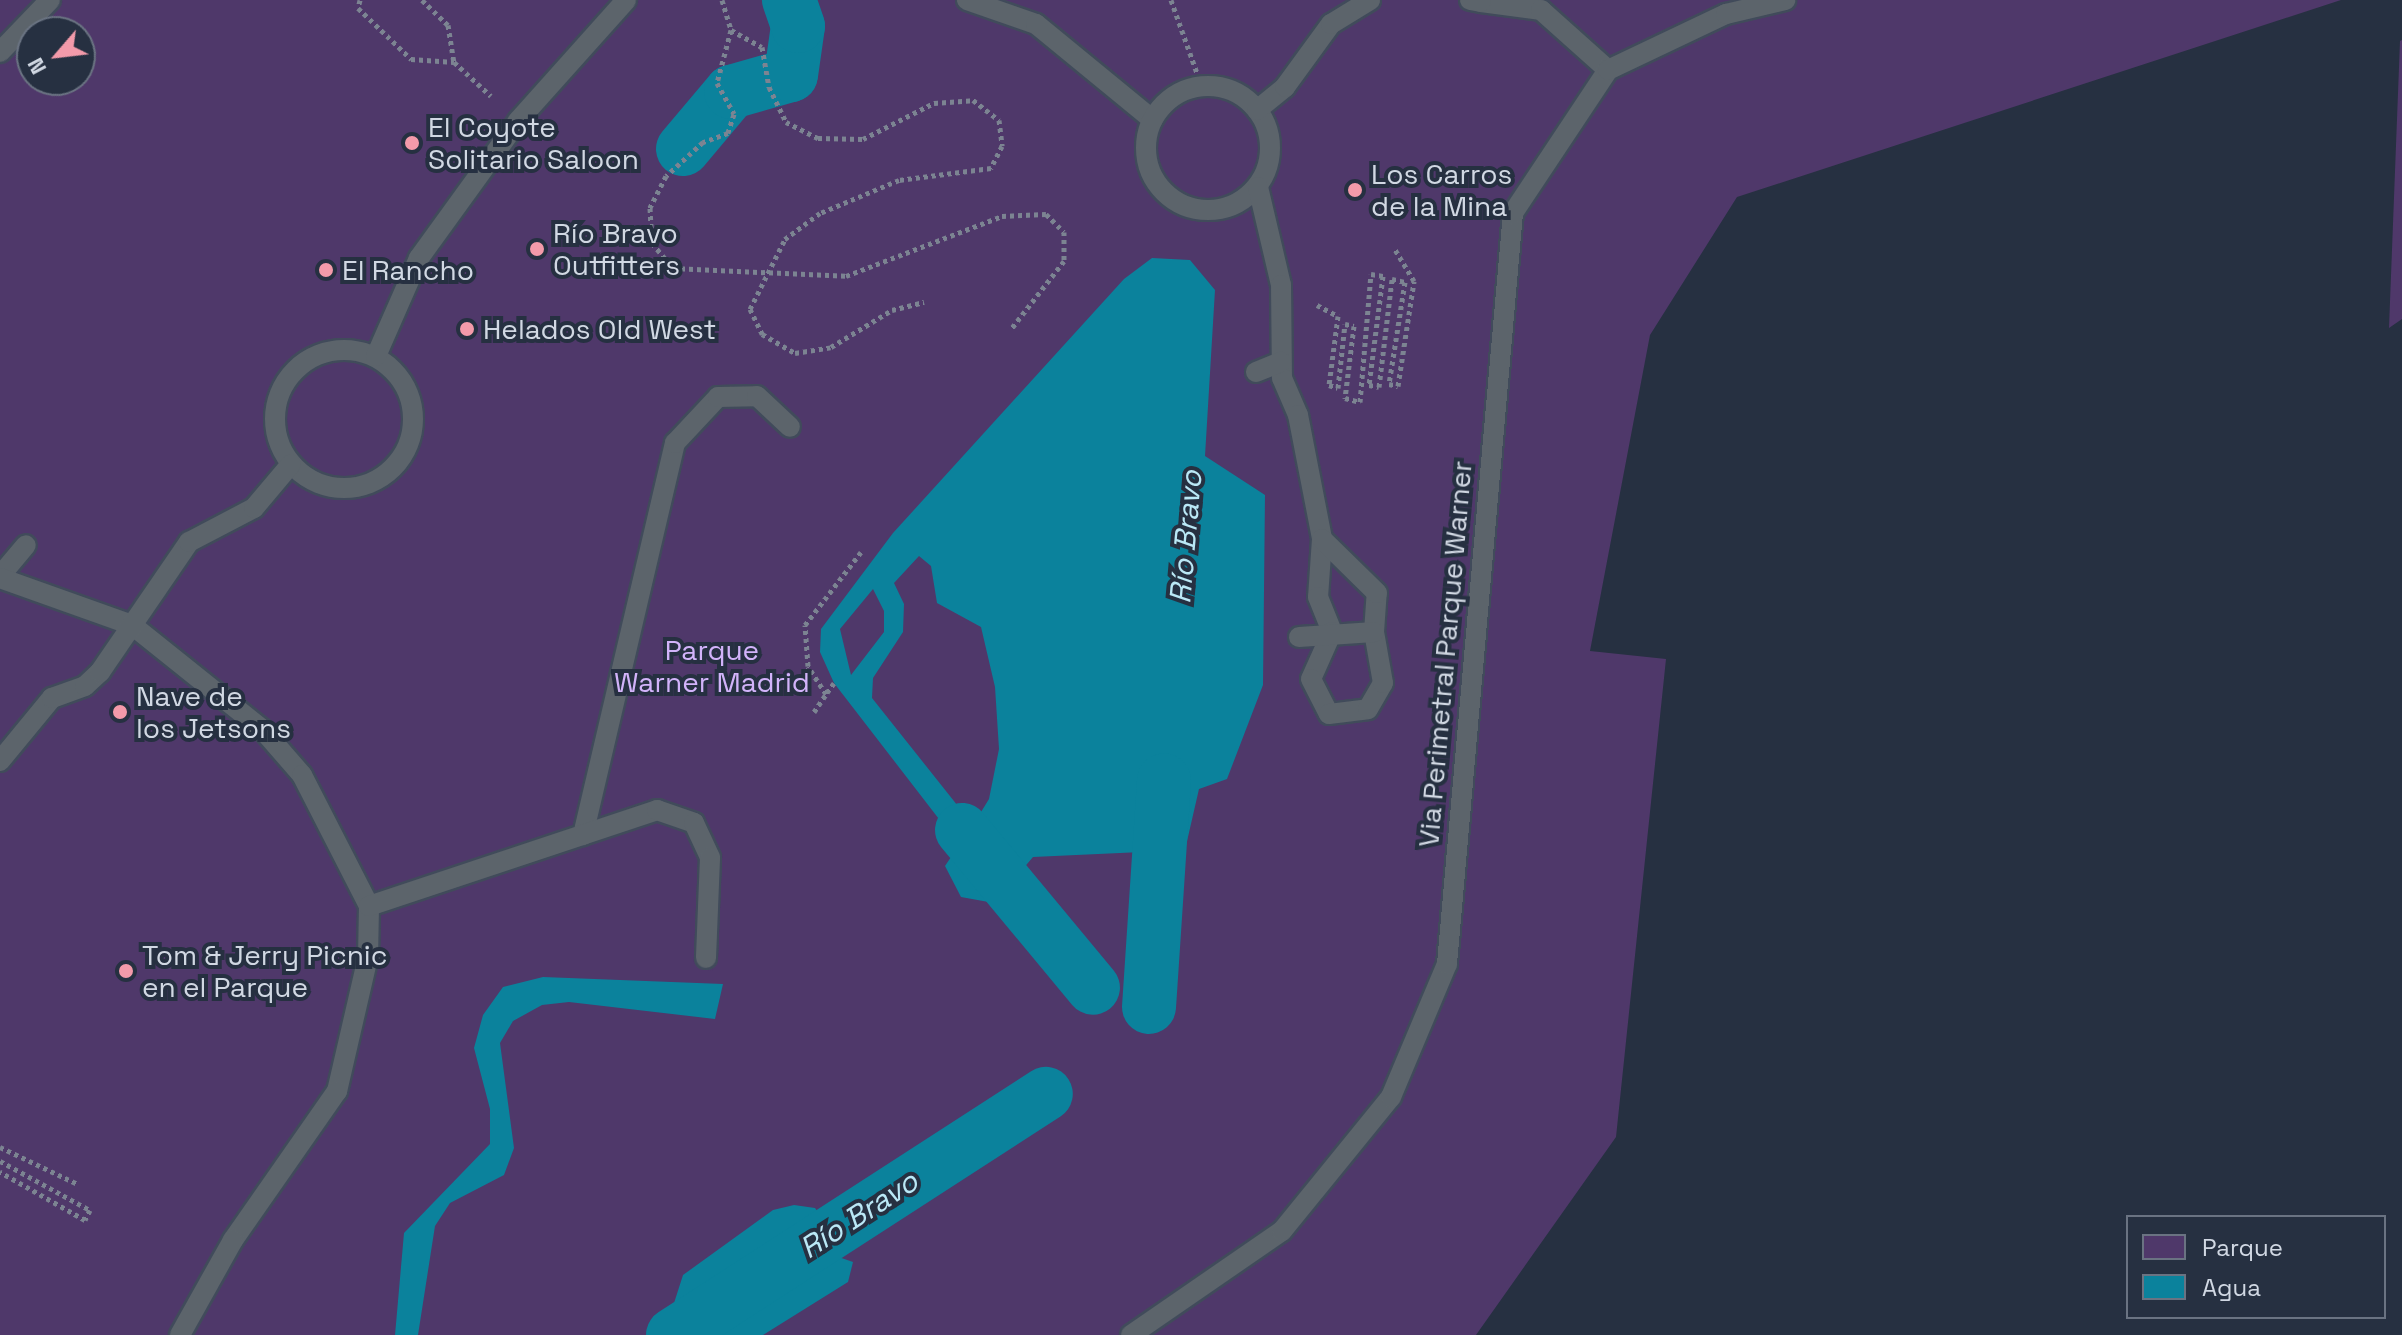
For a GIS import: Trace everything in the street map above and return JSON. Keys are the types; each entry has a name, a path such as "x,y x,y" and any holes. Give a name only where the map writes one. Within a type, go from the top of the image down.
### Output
{"street":[{"path":"0,52 50,0"},
{"path":"376,356 419,258 518,121 626,0"},
{"path":"967,0 1036,24 1153,120"},
{"path":"1257,110 1285,87 1331,24 1370,0"},
{"path":"1475,1 1541,10 1608,70 1726,14 1785,0"},
{"name":"Via Perimetral Parque Warner","path":"1131,1335 1282,1231 1391,1097 1447,964 1513,213 1608,70"},
{"path":"1258,187 1224,209 1184,206 1154,179 1146,139 1153,120 1182,91 1223,87 1257,110 1271,148 1258,187 1281,285 1281,362 1306,507 1322,539 1377,593 1374,632 1383,683 1368,709 1329,714 1311,679 1332,632 1318,597 1322,539"},
{"path":"330,350 376,356 394,370 414,410 413,432 392,471 351,489 307,479 291,464 274,420 289,375 330,350"},
{"path":"1256,372 1281,362"},
{"path":"583,835 675,443 718,397 757,396 790,427"},
{"path":"0,761 52,698 85,686 100,672 189,542 254,508 291,464"},
{"path":"26,545 0,577 132,625 262,729 302,775 369,906 368,957 337,1091 233,1240 180,1335"},
{"path":"1299,637 1332,632 1374,632"},
{"path":"369,906 657,810 694,823 710,858 706,958"}],"path":[{"path":"360,0 358,8 411,59 454,62"},
{"path":"422,0 448,25 454,62 518,121"},
{"path":"722,0 731,30 717,83 734,114 728,133 703,142 666,176 650,208 652,243 673,268 846,276 1002,216 1046,214 1064,232 1064,261 1011,329"},
{"path":"1171,0 1202,87"},
{"path":"731,30 762,47 769,87 786,122 818,138 863,139 934,103 973,100 999,120 1002,146 991,168 899,180 820,213 785,239 750,309 762,334 795,353 831,347 892,310 924,302"},
{"path":"1281,285 1338,316 1329,385 1338,388 1345,324 1354,326 1345,398 1360,402 1371,274 1383,276 1369,385 1379,387 1392,279 1405,282 1389,384 1398,386 1414,281 1395,249"},
{"path":"826,694 808,666 805,625 861,552"},
{"path":"814,712 834,683"},
{"path":"0,1147 78,1184"},
{"path":"0,1161 90,1210 85,1220 0,1172"}],"green space":[{"name":"Parque Warner Madrid","path":"0,0 2341,0 1737,197 1650,335 1590,651 1666,659 1616,1137 1476,1335 0,1335"},
{"path":"2400,41 2402,319 2389,328"}],"water":[{"path":"1152,258 1190,260 1215,290 1205,456 1265,495 1263,685 1227,779 1199,789 1185,850 1033,857 994,903 961,897 945,866 959,845 834,683 820,652 821,629 893,533 1124,279","holes":["919,556 931,566 937,603 981,627 995,687 999,749 989,799 973,825 872,698 873,678 903,632 904,604 894,583","873,589 884,611 884,632 851,675 840,629"]},
{"path":"543,977 723,984 715,1019 569,1002 542,1005 513,1021 500,1043 514,1148 504,1175 450,1203 435,1226 418,1335 395,1335 404,1233 490,1144 490,1109 474,1048 483,1015 503,987"},
{"path":"794,1205 815,1208 829,1227 801,1244 853,1262 848,1282 763,1335 648,1335 667,1325 683,1275 773,1210"}],"waterway":[{"path":"683,149 731,92 791,75 798,26 789,0"},
{"name":"Río Bravo","path":"1149,1007 1164,780"},
{"name":"Río Bravo","path":"962,830 1093,988"},
{"name":"Río Bravo","path":"673,1335 1046,1094"}],"place":[{"name":"El Coyote Solitario Saloon","path":"412,143"},
{"name":"Los Carros de la Mina","path":"1355,190"},
{"name":"Río Bravo Outfitters","path":"537,249"},
{"name":"El Rancho","path":"326,270"},
{"name":"Helados Old West","path":"467,329"},
{"name":"Nave de los Jetsons","path":"120,712"},
{"name":"Tom & Jerry Picnic en el Parque","path":"126,971"}]}
